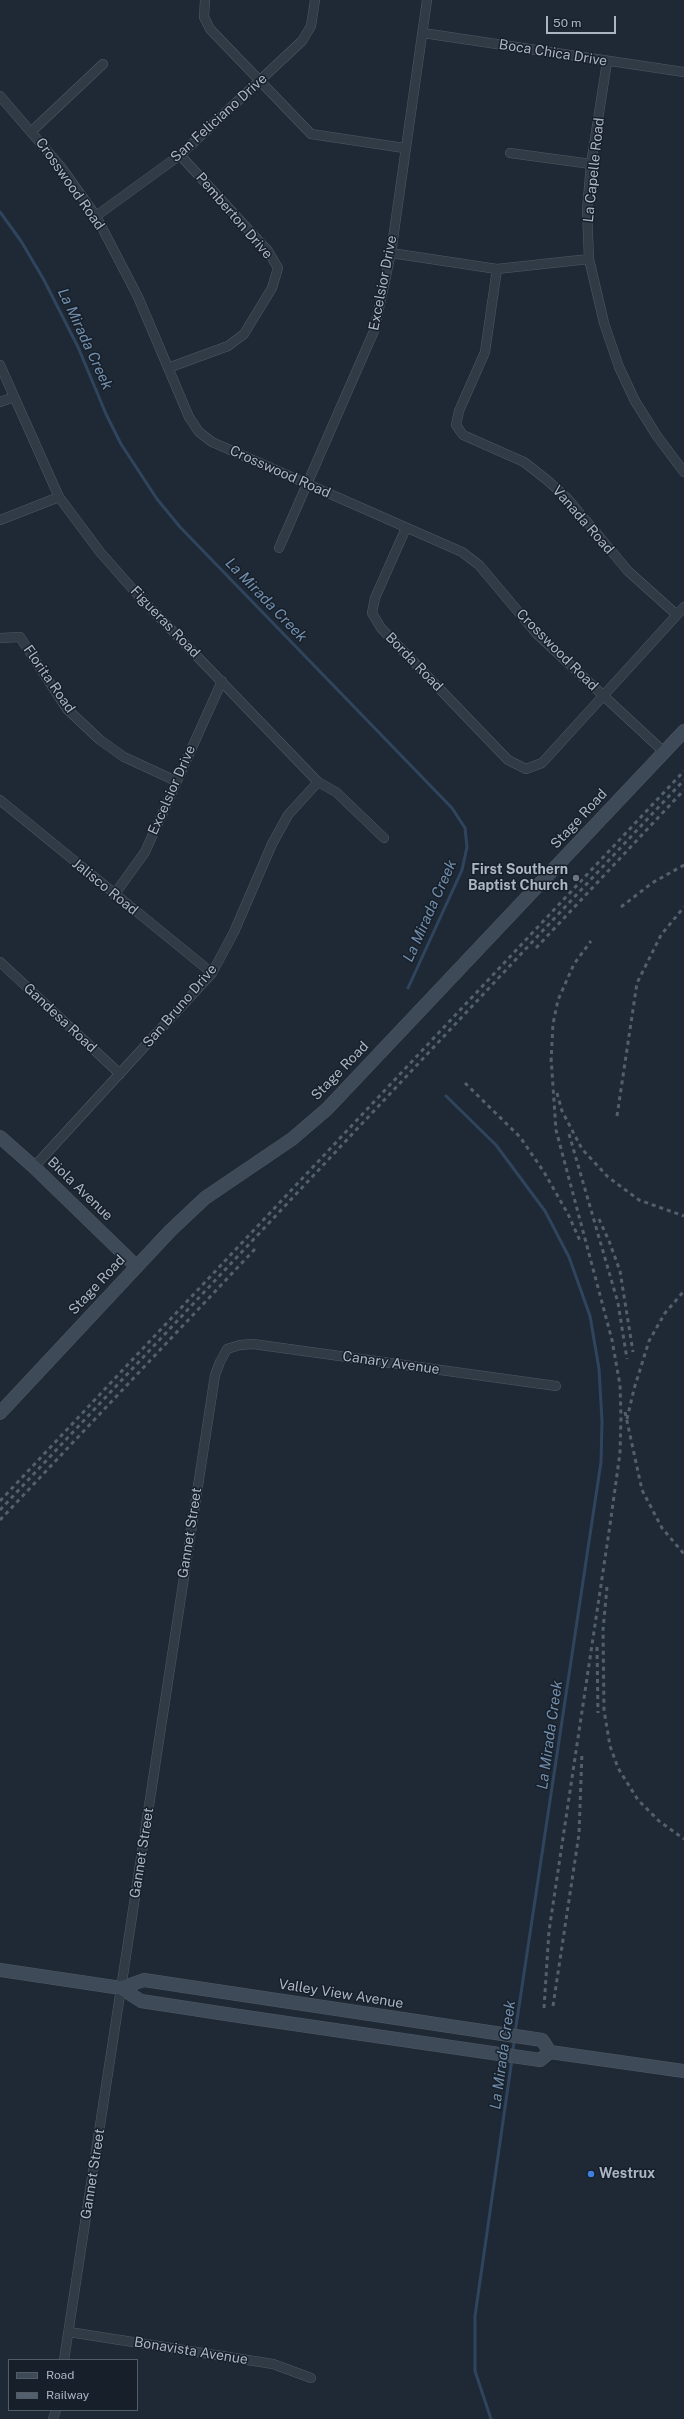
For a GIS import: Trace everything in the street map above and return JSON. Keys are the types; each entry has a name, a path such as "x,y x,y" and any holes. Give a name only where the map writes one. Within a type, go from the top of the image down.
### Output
{"main road":[{"name":"Stage Road","path":"0,1413 136,1266 205,1198 292,1138 327,1109 684,731"},
{"name":"Biola Avenue","path":"0,1137 34,1167 136,1266"},
{"name":"Valley View Avenue","path":"0,1970 121,1988 141,2001 540,2060 550,2052 542,2040 144,1980 121,1988"},
{"path":"550,2052 684,2072"}],"street":[{"path":"205,0 204,16 210,29 259,82 311,134 404,148"},
{"name":"San Feliciano Drive","path":"96,216 180,155 302,41 311,26 315,0"},
{"name":"Excelsior Drive","path":"279,548 374,332 390,254 404,148 427,0"},
{"name":"Boca Chica Drive","path":"423,33 607,62 684,72"},
{"name":"La Capelle Road","path":"607,62 591,164 587,210 589,259 604,324 619,367 635,401 657,436 684,472"},
{"path":"32,131 102,64"},
{"name":"Crosswood Road","path":"0,96 32,131 61,167 96,216 138,297 189,417 199,432 212,442 462,552 479,565 537,634 664,752"},
{"path":"510,153 591,164"},
{"name":"Pemberton Drive","path":"168,368 228,346 244,334 272,288 278,268 268,251 180,155"},
{"path":"390,254 497,269 589,259"},
{"name":"Vanada Road","path":"497,269 485,352 459,411 456,425 462,435 524,462 547,480 566,498 628,572 677,615"},
{"name":"Figueras Road","path":"0,365 59,497 100,552 128,584 318,782 336,792 384,838"},
{"path":"0,402 14,397"},
{"path":"0,520 59,497"},
{"name":"Borda Road","path":"406,528 375,598 372,613 381,628 508,760 526,769 542,763 603,696"},
{"path":"603,696 684,607"},
{"name":"Florita Road","path":"0,638 20,637 67,709 100,740 124,758 176,780"},
{"name":"Excelsior Drive","path":"114,895 145,852 176,780 222,681"},
{"name":"San Bruno Drive","path":"34,1167 212,973 234,932 272,844 288,815 318,782"},
{"name":"Jalisco Road","path":"0,800 114,895 212,973"},
{"name":"Gandesa Road","path":"0,962 120,1074"},
{"name":"Canary Avenue","path":"227,1350 240,1345 253,1344 556,1386"},
{"name":"Gannet Street","path":"64,2359 215,1375 227,1350"},
{"name":"Bonavista Avenue","path":"69,2332 273,2364 311,2378"}],"waterway":[{"name":"La Mirada Creek","path":"0,212 21,241 44,280 78,347 106,414 121,444 157,499 180,527 452,808 465,828 467,847 462,870 408,988"},
{"name":"La Mirada Creek","path":"446,1096 496,1145 545,1211 569,1257 590,1316 599,1369 602,1421 601,1462 515,2033"},
{"name":"La Mirada Creek","path":"512,2053 515,2039"},
{"name":"La Mirada Creek","path":"491,2419 475,2371 475,2316 512,2059"}],"railway":[{"path":"0,1501 684,771"},
{"path":"0,1510 684,780"},
{"path":"536,948 684,790"},
{"path":"621,907 652,883 684,865"},
{"path":"617,1116 637,983 661,935 684,907"},
{"path":"551,1062 553,1024 558,1000 574,964 591,941"},
{"path":"544,2008 549,1931 610,1525 620,1453 621,1417 620,1385 612,1340 556,1130 551,1057"},
{"path":"465,1083 520,1137 544,1172 568,1214 581,1243"},
{"path":"557,1093 562,1111 582,1149 608,1177 639,1200 684,1216"},
{"path":"569,1134 618,1303 627,1359"},
{"path":"599,1219 620,1271 633,1352"},
{"path":"0,1520 255,1249"},
{"path":"627,1419 634,1389 649,1341 665,1313 684,1291"},
{"path":"625,1412 642,1490 662,1528 684,1554"},
{"path":"607,1587 603,1630 604,1710 610,1746 618,1768 638,1800 659,1821 684,1839"},
{"path":"597,1647 598,1713"},
{"path":"553,2006 579,1834 582,1752"}],"place":[{"name":"First Southern Baptist Church","path":"576,878"},
{"name":"Westrux","path":"591,2174"}]}
